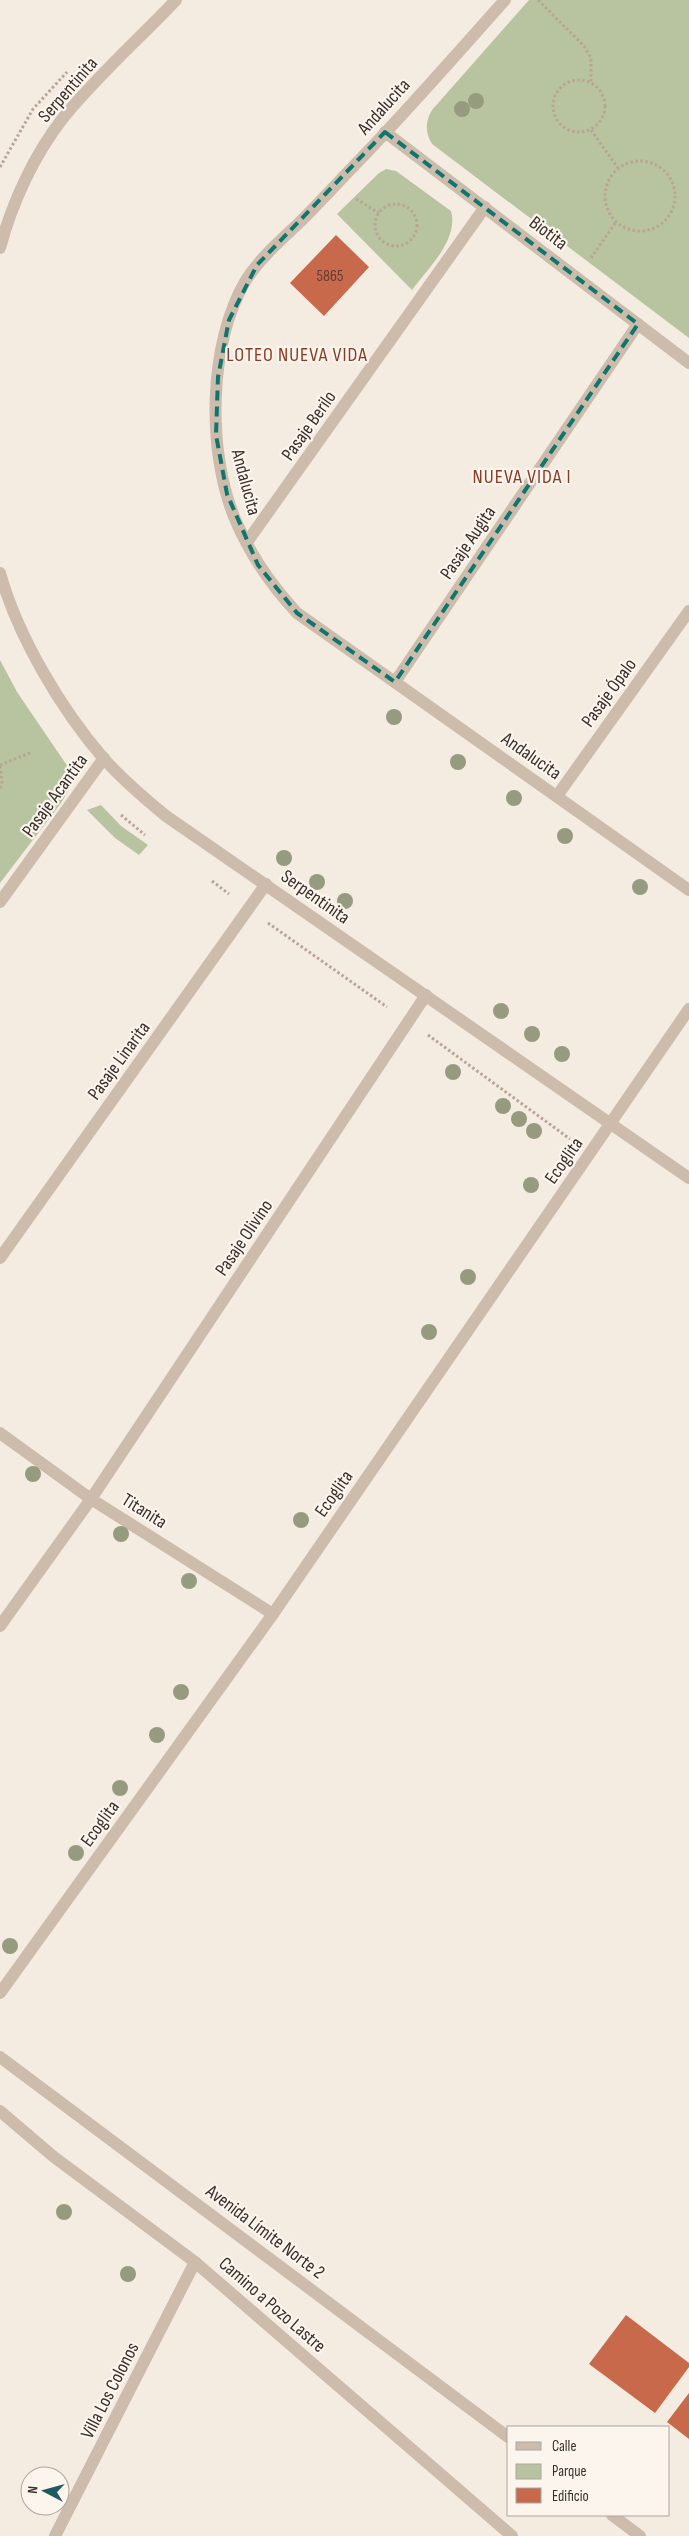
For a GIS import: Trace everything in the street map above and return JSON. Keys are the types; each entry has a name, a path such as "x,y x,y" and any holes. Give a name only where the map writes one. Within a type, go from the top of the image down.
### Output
{"street":[{"name":"Serpentinita","path":"0,248 15,204 32,168 58,125 176,0"},
{"name":"Andalucita","path":"506,0 385,132 257,265 237,298 229,320 218,377 216,436 227,494 235,519 272,586 297,613 689,890"},
{"name":"Biotita","path":"385,132 689,363"},
{"name":"Pasaje Berilo","path":"247,542 485,207"},
{"name":"Pasaje Augita","path":"395,682 638,324"},
{"name":"Serpentinita","path":"0,576 25,636 46,675 68,710 104,758 132,787 166,816 689,1178"},
{"name":"Pasaje Ópalo","path":"557,796 689,611"},
{"name":"Pasaje Acantita","path":"0,902 104,758"},
{"name":"Pasaje Linarita","path":"0,1258 266,884"},
{"name":"Pasaje Olivino","path":"0,1626 92,1499 426,996"},
{"name":"Ecoglita","path":"0,1993 273,1614 689,1009"},
{"name":"Titanita","path":"0,1433 92,1499 273,1614"},
{"name":"Avenida Límite Norte 2","path":"0,2057 507,2436"},
{"name":"Camino a Pozo Lastre","path":"0,2111 54,2157 195,2262 512,2536"},
{"name":"Villa Los Colonos","path":"55,2536 195,2262"},
{"path":"613,2516 640,2536"}],"path":[{"path":"538,0 584,46 591,58 591,82"},
{"path":"572,80 591,82 604,96 606,106 604,115 599,124 591,130 582,133 563,128 553,111 553,101 556,92 572,80"},
{"path":"591,130 618,168"},
{"path":"635,160 654,162 668,174 676,192 675,202 667,219 652,229 633,230 616,222 607,208 605,199 608,182 618,168 635,160"},
{"path":"394,204 402,205 410,209 414,215 417,223 416,232 406,244 390,246 382,242 378,235 375,228 376,219 386,207 394,204"},
{"path":"578,278 616,222"},
{"path":"0,790 2,782 0,766 32,752"}],"highlighted area":[{"path":"385,132 638,324 395,682 297,613 258,565 227,494 216,435 218,377 229,320 257,265"}],"green space":[{"path":"529,0 689,0 689,338 432,144 430,140 427,127 432,110"},
{"path":"386,169 396,171 451,211 451,232 446,243 412,290 337,214 379,173"},
{"path":"0,660 17,692 68,767 67,793 0,883"},
{"path":"101,805 121,826 148,845 139,855 115,838 87,810"}],"building":[{"path":"336,235 369,267 324,316 290,283"},
{"path":"626,2315 689,2363 689,2367 655,2413 589,2364"},
{"path":"689,2393 689,2439 667,2422"}],"district":[{"name":"LOTEO NUEVA VIDA","path":"297,354"},
{"name":"NUEVA VIDA I","path":"522,476"}]}
